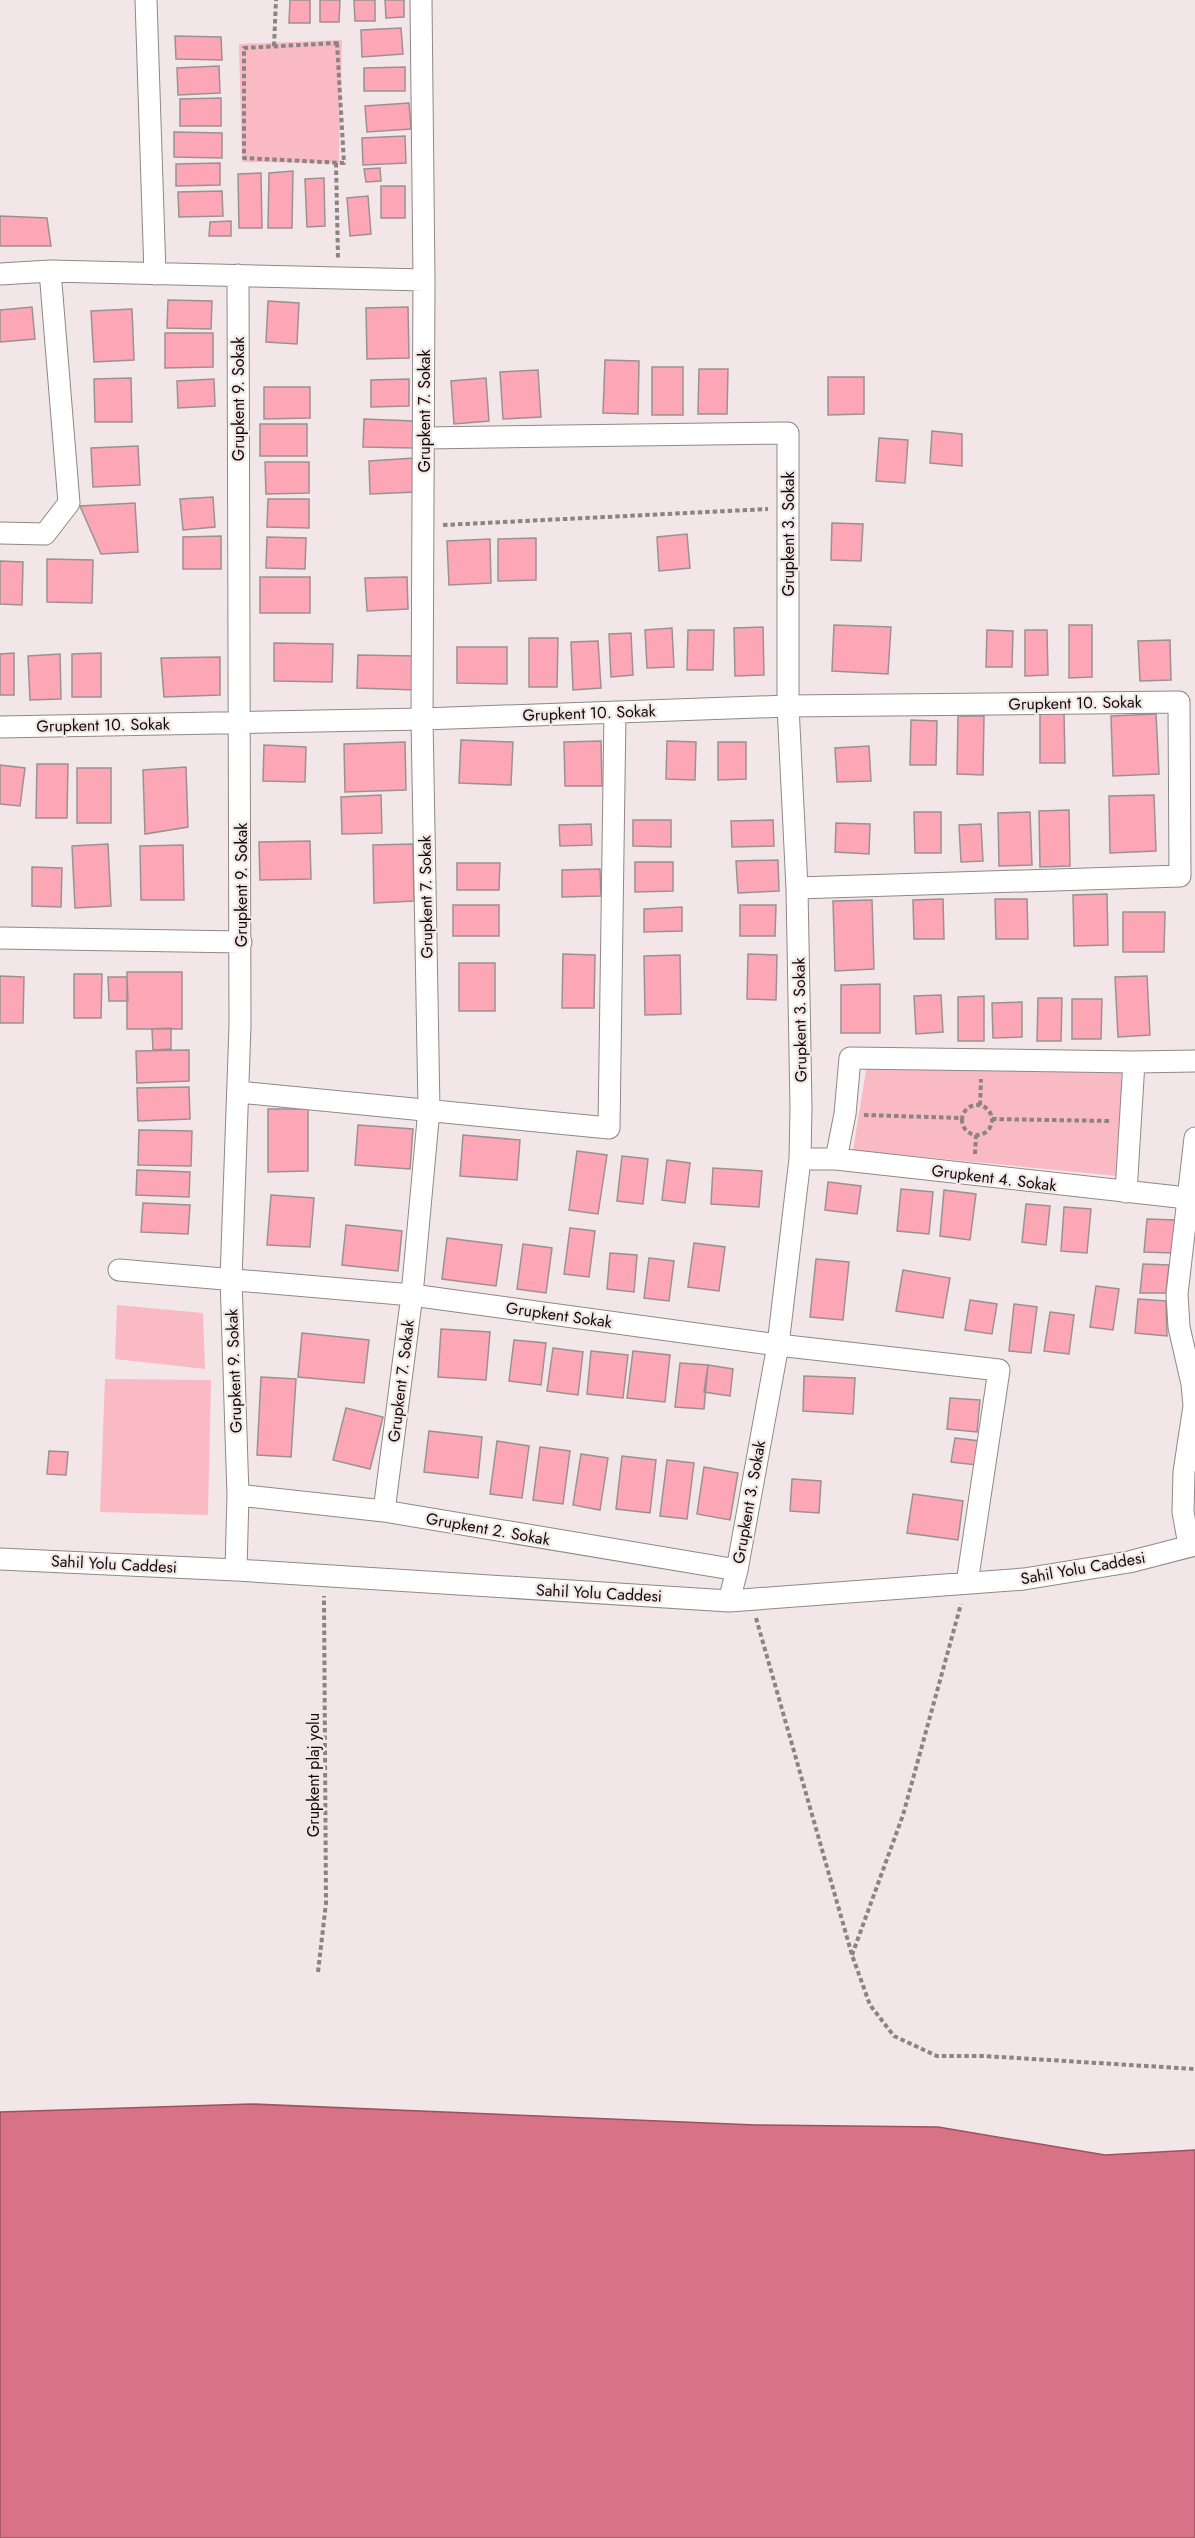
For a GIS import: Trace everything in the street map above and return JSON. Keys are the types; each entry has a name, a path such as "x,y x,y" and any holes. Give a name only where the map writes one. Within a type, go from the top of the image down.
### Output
{"street":[{"path":"146,0 155,274"},
{"name":"Grupkent 7. Sokak","path":"384,1511 412,1294 429,1109 422,719 424,280 422,0"},
{"path":"0,533 45,534 69,503 50,271"},
{"path":"0,274 50,271 424,280"},
{"name":"Grupkent 9. Sokak","path":"236,1570 238,1495 231,1279 241,942 238,275"},
{"name":"Grupkent 3. Sokak","path":"424,438 788,433 789,706 797,888 800,1159 778,1345 737,1570 729,1601"},
{"name":"Grupkent 10. Sokak","path":"0,727 422,719 789,706 1179,702 1180,876 797,888"},
{"path":"238,1092 609,1128 615,712"},
{"path":"0,938 241,942"},
{"path":"836,1159 846,1114 850,1058 1195,1061"},
{"path":"1126,1192 1134,1062"},
{"path":"1192,1545 1183,1512 1184,1472 1192,1434 1194,1406 1191,1361 1179,1327 1177,1294 1195,1138"},
{"name":"Grupkent 4. Sokak","path":"800,1159 836,1159 1188,1198"},
{"name":"Grupkent Sokak","path":"119,1270 412,1294 778,1345 999,1370 967,1583"},
{"name":"Grupkent 2. Sokak","path":"238,1495 384,1511 737,1570"},
{"name":"Sahil Yolu Caddesi","path":"0,1559 236,1570 729,1601 1024,1579 1129,1562 1192,1545"}],"path":[{"path":"274,46 276,0"},
{"path":"338,44 344,163 336,163 244,158 243,48 338,44"},
{"path":"336,163 339,278"},
{"path":"424,526 788,508"},
{"path":"975,1105 984,1107 992,1119 986,1132 976,1135 964,1128 962,1118 966,1109 975,1105"},
{"path":"846,1114 962,1118"},
{"path":"992,1119 1132,1121"},
{"name":"Grupkent plaj yolu","path":"318,1972 326,1903 324,1576"},
{"path":"852,1956 903,1815 967,1583"},
{"path":"751,1600 852,1956 870,2005 894,2036 937,2056 984,2056 1195,2069"}],"shaded area":[{"path":"342,40 339,163 242,162 239,44"},
{"path":"867,1065 1123,1070 1116,1176 853,1150"},
{"path":"117,1305 203,1313 205,1369 115,1359"},
{"path":"105,1379 211,1380 208,1515 100,1512"},
{"path":"251,2104 756,2125 938,2127 1105,2155 1195,2150 1195,2538 0,2538 0,2112"}],"building":[{"path":"290,0 310,0 310,23 289,23"},
{"path":"320,0 340,0 339,22 320,22"},
{"path":"354,0 375,0 375,21 355,21"},
{"path":"385,0 404,0 404,17 386,18"},
{"path":"401,28 403,54 362,57 361,30"},
{"path":"175,36 221,37 222,60 176,59"},
{"path":"219,66 220,93 178,95 177,68"},
{"path":"405,67 405,91 364,91 364,68"},
{"path":"221,98 221,126 180,126 180,99"},
{"path":"409,103 411,129 367,132 365,106"},
{"path":"174,132 222,133 222,158 174,157"},
{"path":"405,136 406,163 363,165 362,138"},
{"path":"220,163 220,185 176,186 176,164"},
{"path":"380,168 381,181 366,182 364,169"},
{"path":"293,171 292,228 268,228 269,173"},
{"path":"261,173 262,228 239,228 238,174"},
{"path":"324,178 325,226 307,227 305,179"},
{"path":"381,186 405,186 405,218 381,218"},
{"path":"222,191 223,216 179,217 178,192"},
{"path":"368,196 371,234 350,236 347,198"},
{"path":"0,216 47,218 51,246 0,246"},
{"path":"231,221 231,236 209,236 210,222"},
{"path":"168,300 212,301 211,329 167,328"},
{"path":"268,301 299,303 297,344 266,342"},
{"path":"32,307 35,339 0,342 0,310"},
{"path":"408,307 409,358 367,359 366,308"},
{"path":"132,309 134,360 94,362 91,311"},
{"path":"165,333 213,333 213,367 165,368"},
{"path":"605,360 639,361 638,414 603,413"},
{"path":"652,367 683,367 683,415 652,415"},
{"path":"699,369 728,369 727,414 698,414"},
{"path":"538,370 541,417 503,419 500,372"},
{"path":"828,377 864,377 864,414 828,415"},
{"path":"131,378 132,422 95,422 94,379"},
{"path":"486,378 489,421 454,424 451,381"},
{"path":"214,379 215,406 178,408 177,381"},
{"path":"409,379 409,406 371,407 371,380"},
{"path":"264,387 310,387 310,418 264,419"},
{"path":"364,419 413,421 413,448 363,447"},
{"path":"260,424 307,424 307,456 260,456"},
{"path":"932,431 962,434 962,466 930,463"},
{"path":"879,438 908,440 905,483 876,481"},
{"path":"138,446 140,485 93,487 91,448"},
{"path":"414,458 416,492 370,494 369,461"},
{"path":"265,462 309,462 309,493 266,494"},
{"path":"213,497 215,527 183,530 180,499"},
{"path":"268,499 309,499 309,528 267,527"},
{"path":"135,503 138,552 101,554 80,506"},
{"path":"832,523 863,524 861,561 831,560"},
{"path":"687,534 690,568 659,571 657,537"},
{"path":"221,536 221,569 183,569 183,537"},
{"path":"267,537 306,538 305,569 266,568"},
{"path":"536,538 536,580 498,581 498,539"},
{"path":"490,539 491,583 449,585 447,541"},
{"path":"47,559 93,560 92,603 47,602"},
{"path":"0,561 23,562 22,605 0,604"},
{"path":"260,577 310,577 310,613 260,613"},
{"path":"407,577 408,609 367,611 365,578"},
{"path":"834,625 891,627 888,674 832,671"},
{"path":"1069,625 1092,625 1092,677 1069,678"},
{"path":"763,627 764,675 735,676 734,628"},
{"path":"672,628 674,667 647,668 645,630"},
{"path":"688,630 714,630 713,670 687,670"},
{"path":"987,630 1013,631 1012,667 986,667"},
{"path":"1025,630 1047,630 1048,675 1025,676"},
{"path":"631,633 633,675 611,677 609,634"},
{"path":"529,638 558,638 557,687 529,687"},
{"path":"1170,640 1171,680 1140,681 1138,641"},
{"path":"598,641 601,688 573,690 571,642"},
{"path":"274,643 333,644 332,682 274,681"},
{"path":"457,647 507,647 507,684 457,683"},
{"path":"14,653 14,695 0,695 0,654"},
{"path":"101,653 101,697 72,697 72,654"},
{"path":"60,654 61,699 30,700 28,656"},
{"path":"358,655 417,656 416,690 357,688"},
{"path":"220,657 220,695 164,697 161,658"},
{"path":"1040,712 1064,712 1065,763 1040,763"},
{"path":"1156,714 1159,774 1113,776 1111,716"},
{"path":"958,716 984,716 983,775 957,774"},
{"path":"911,720 937,721 936,765 910,765"},
{"path":"461,740 513,742 511,785 459,783"},
{"path":"601,741 602,786 565,786 564,742"},
{"path":"667,741 696,742 695,780 666,779"},
{"path":"405,742 406,790 345,792 344,744"},
{"path":"718,742 746,742 746,779 718,780"},
{"path":"264,745 306,747 305,782 263,781"},
{"path":"869,746 871,781 837,782 835,748"},
{"path":"37,764 68,764 67,818 36,818"},
{"path":"0,765 25,768 20,806 0,804"},
{"path":"186,767 188,827 145,834 143,770"},
{"path":"77,768 111,768 111,823 77,823"},
{"path":"381,795 382,833 342,834 341,797"},
{"path":"1154,795 1156,851 1110,853 1109,796"},
{"path":"1069,810 1070,866 1040,867 1039,811"},
{"path":"914,812 941,812 941,853 915,853"},
{"path":"1030,812 1032,865 999,866 998,813"},
{"path":"633,820 671,820 671,847 633,846"},
{"path":"773,820 774,846 732,847 731,821"},
{"path":"836,823 870,824 869,854 835,852"},
{"path":"591,824 592,845 560,846 559,825"},
{"path":"981,824 983,861 961,862 959,825"},
{"path":"310,841 311,879 260,880 259,842"},
{"path":"108,844 111,906 75,908 72,846"},
{"path":"413,844 414,901 374,903 373,845"},
{"path":"183,845 184,900 141,900 140,846"},
{"path":"778,860 779,891 738,893 736,861"},
{"path":"635,862 673,862 673,891 635,892"},
{"path":"457,863 500,863 499,890 457,890"},
{"path":"32,867 62,868 61,907 32,906"},
{"path":"600,869 601,896 562,897 562,870"},
{"path":"1107,894 1108,945 1074,946 1073,895"},
{"path":"943,899 944,939 914,939 913,900"},
{"path":"995,899 1027,899 1028,939 996,939"},
{"path":"872,900 874,969 835,971 833,901"},
{"path":"453,905 499,905 499,936 453,936"},
{"path":"740,905 776,905 775,936 740,936"},
{"path":"682,907 682,931 644,932 644,909"},
{"path":"1123,912 1165,912 1164,952 1123,952"},
{"path":"563,954 595,955 594,1008 562,1008"},
{"path":"748,954 777,955 776,1000 747,999"},
{"path":"680,955 681,1014 645,1015 644,956"},
{"path":"459,963 495,963 495,1011 459,1011"},
{"path":"127,972 182,972 182,1029 127,1029"},
{"path":"74,974 102,974 101,1018 74,1018"},
{"path":"0,976 24,977 23,1023 0,1023"},
{"path":"1147,976 1150,1035 1118,1037 1115,977"},
{"path":"108,977 127,977 128,1001 109,1001"},
{"path":"880,984 880,1033 841,1033 841,985"},
{"path":"941,995 943,1032 916,1034 914,996"},
{"path":"984,996 984,1041 958,1041 958,997"},
{"path":"1038,998 1062,998 1061,1041 1037,1041"},
{"path":"1072,999 1102,999 1101,1039 1072,1039"},
{"path":"1022,1002 1022,1037 993,1038 992,1003"},
{"path":"171,1028 171,1049 153,1050 152,1029"},
{"path":"189,1050 189,1081 137,1083 136,1051"},
{"path":"189,1087 190,1119 138,1121 137,1088"},
{"path":"268,1109 308,1109 308,1171 268,1172"},
{"path":"358,1125 413,1129 410,1169 355,1165"},
{"path":"139,1130 192,1131 191,1166 138,1165"},
{"path":"463,1135 520,1140 517,1180 460,1176"},
{"path":"577,1151 607,1155 598,1214 569,1210"},
{"path":"622,1156 648,1159 643,1204 617,1201"},
{"path":"667,1160 690,1163 685,1203 662,1200"},
{"path":"713,1168 762,1171 759,1207 711,1204"},
{"path":"137,1170 190,1172 189,1197 136,1195"},
{"path":"828,1182 861,1186 857,1214 825,1210"},
{"path":"901,1189 933,1192 929,1234 897,1231"},
{"path":"944,1190 976,1194 970,1240 940,1236"},
{"path":"271,1195 314,1198 310,1247 267,1245"},
{"path":"143,1203 190,1205 188,1234 141,1232"},
{"path":"1026,1204 1050,1206 1046,1245 1022,1242"},
{"path":"1064,1207 1091,1209 1087,1253 1061,1251"},
{"path":"1147,1219 1176,1220 1173,1253 1144,1252"},
{"path":"346,1225 402,1231 398,1271 342,1265"},
{"path":"570,1228 595,1231 589,1277 564,1274"},
{"path":"447,1238 502,1245 496,1286 442,1279"},
{"path":"694,1243 725,1247 719,1291 688,1287"},
{"path":"523,1244 552,1248 546,1293 517,1289"},
{"path":"610,1253 637,1255 634,1292 607,1289"},
{"path":"649,1258 674,1261 669,1301 644,1298"},
{"path":"816,1259 849,1262 843,1320 810,1317"},
{"path":"1143,1264 1169,1265 1166,1293 1140,1293"},
{"path":"903,1270 950,1278 943,1318 896,1311"},
{"path":"1096,1286 1119,1289 1113,1330 1090,1327"},
{"path":"1138,1299 1166,1301 1167,1336 1135,1333"},
{"path":"970,1300 997,1304 992,1334 965,1330"},
{"path":"1014,1304 1037,1307 1031,1353 1009,1351"},
{"path":"1050,1312 1074,1315 1069,1354 1044,1351"},
{"path":"441,1329 490,1332 486,1380 438,1377"},
{"path":"302,1333 369,1340 364,1383 298,1377"},
{"path":"514,1340 546,1343 541,1385 509,1381"},
{"path":"553,1348 583,1352 578,1395 547,1391"},
{"path":"591,1351 628,1355 623,1398 587,1394"},
{"path":"633,1351 670,1355 665,1402 627,1398"},
{"path":"680,1363 708,1365 704,1409 675,1407"},
{"path":"708,1365 733,1369 730,1396 704,1392"},
{"path":"804,1376 855,1378 853,1414 803,1411"},
{"path":"261,1377 296,1379 291,1457 257,1455"},
{"path":"950,1398 980,1400 977,1432 947,1429"},
{"path":"346,1408 383,1417 370,1469 333,1460"},
{"path":"429,1431 482,1437 478,1478 424,1472"},
{"path":"955,1438 980,1441 977,1465 951,1462"},
{"path":"497,1441 529,1446 522,1498 490,1494"},
{"path":"540,1447 570,1451 563,1504 533,1500"},
{"path":"49,1451 68,1452 66,1475 47,1474"},
{"path":"581,1454 608,1458 600,1510 573,1505"},
{"path":"622,1456 656,1460 650,1513 616,1509"},
{"path":"667,1460 694,1463 687,1519 660,1516"},
{"path":"704,1467 738,1473 730,1520 697,1514"},
{"path":"792,1479 821,1481 819,1513 790,1511"},
{"path":"913,1494 963,1501 958,1540 907,1533"}]}
